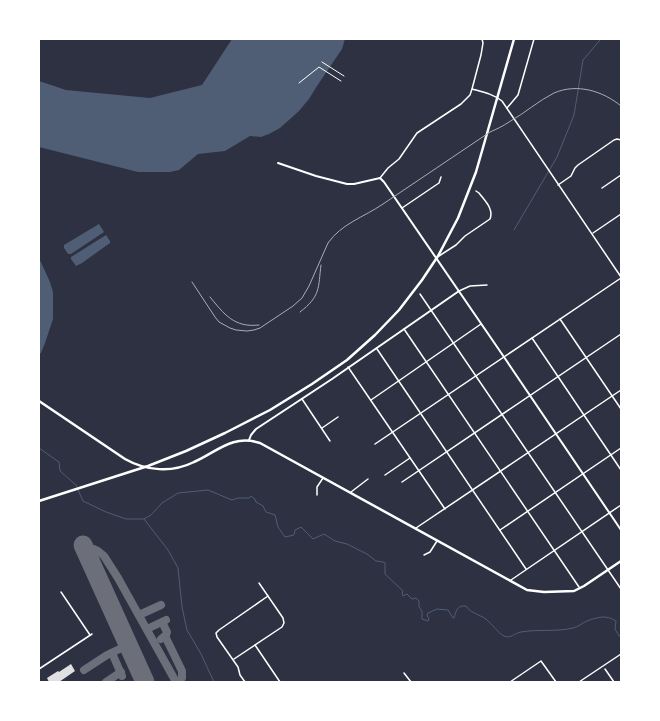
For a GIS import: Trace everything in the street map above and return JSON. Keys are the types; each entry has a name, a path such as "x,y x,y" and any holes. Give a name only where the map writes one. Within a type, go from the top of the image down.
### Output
{"main road":[{"path":"39,501 164,460 214,438 291,398 347,360 375,335 393,317 412,294 430,268 458,218 476,172 514,39"},
{"path":"39,401 119,456 130,463 140,466 158,469 176,468 203,458 231,442 249,440 260,443 509,581 534,592 564,592 580,589 621,561"}],"street":[{"path":"278,163 316,176 347,184 354,184 380,178 388,168 399,159 417,133 464,102 470,95 482,49 482,39"},
{"path":"507,108 518,95 534,39"},
{"path":"375,444 621,277 502,101 497,97 472,89"},
{"path":"558,185 571,176 578,165 614,140 621,140"},
{"path":"602,188 621,175"},
{"path":"402,208 436,185 441,177"},
{"path":"380,178 482,324 621,530"},
{"path":"436,258 490,219 492,215 491,210 476,191"},
{"path":"592,234 621,214"},
{"path":"249,440 254,431 459,291 470,286 487,286"},
{"path":"420,294 621,589"},
{"path":"560,319 621,410"},
{"path":"371,400 482,324"},
{"path":"404,329 580,589"},
{"path":"402,482 621,334"},
{"path":"532,338 621,470"},
{"path":"376,348 526,569"},
{"path":"348,367 445,509"},
{"path":"415,529 621,390"},
{"path":"302,399 330,441"},
{"path":"322,428 338,418"},
{"path":"500,530 621,448"},
{"path":"385,475 410,458"},
{"path":"317,495 317,487 323,478"},
{"path":"350,493 368,480"},
{"path":"509,581 621,505"},
{"path":"424,556 430,552 437,541"},
{"path":"233,660 282,627 284,623 283,618 259,583"},
{"path":"39,669 91,635 61,592"},
{"path":"245,682 240,675 238,667 217,637 217,632 268,596"},
{"path":"255,645 280,682"},
{"path":"579,682 621,654"},
{"path":"510,682 542,661 556,682"},
{"path":"605,669 614,682"},
{"path":"404,673 411,682"}],"path":[{"path":"322,62 344,76"},
{"path":"299,83 319,68 341,81"}],"water":[{"path":"232,39 345,39 342,49 309,99 299,111 280,128 261,137 250,136 225,151 198,154 179,170 170,172 138,172 39,147 39,81 66,90 150,98 202,85"},
{"path":"99,224 104,232 71,254 68,254 64,248 64,245"},
{"path":"106,235 110,243 76,266 71,257"},
{"path":"39,258 53,292 53,319 41,353 39,354"}],"building":[{"path":"71,664 75,671 59,682 49,682 47,678"}],"waterway":[{"path":"514,230 557,157 574,115 583,60 601,39"},
{"path":"39,448 59,462 60,471 77,487"},
{"path":"78,490 83,501 106,512 126,519 144,519 151,515 162,503 178,493 208,490 232,500 238,498 249,498 251,496 256,502 263,506 266,512 275,515 278,527 285,537 294,535 295,530 301,527 313,539 324,534 335,541 347,544 367,554 376,561 385,563 385,574 403,591 403,596 407,594 412,599 416,598 419,601 419,607 422,611 422,619 428,621 428,613 437,609 448,610 454,618 456,611 461,606 466,606 472,612 486,619 502,635 508,637 521,632 573,628 590,620 604,617 616,621 615,629 619,636 621,635"},
{"path":"144,519 168,550 178,568 182,607 187,630 201,654 214,682"}],"taxiway":[{"path":"87,556 88,551 94,549 104,556 118,578 176,682"},
{"path":"139,615 161,605"},
{"path":"147,629 166,620"},
{"path":"161,639 167,632 162,622"},
{"path":"165,636 182,671 182,678 178,682"},
{"path":"84,670 107,655 128,645"},
{"path":"112,653 122,676"},
{"path":"106,682 121,672"}],"runway":[{"path":"83,545 145,682"}],"railway":[{"path":"192,282 219,322 236,330 247,331 260,328 293,306 302,298 328,243 339,231 353,221 376,209 490,132 542,100 563,90 581,89 606,96 621,106"},
{"path":"300,312 312,301 315,296 319,286 321,265"},
{"path":"210,297 225,314 236,322 259,325"}]}
